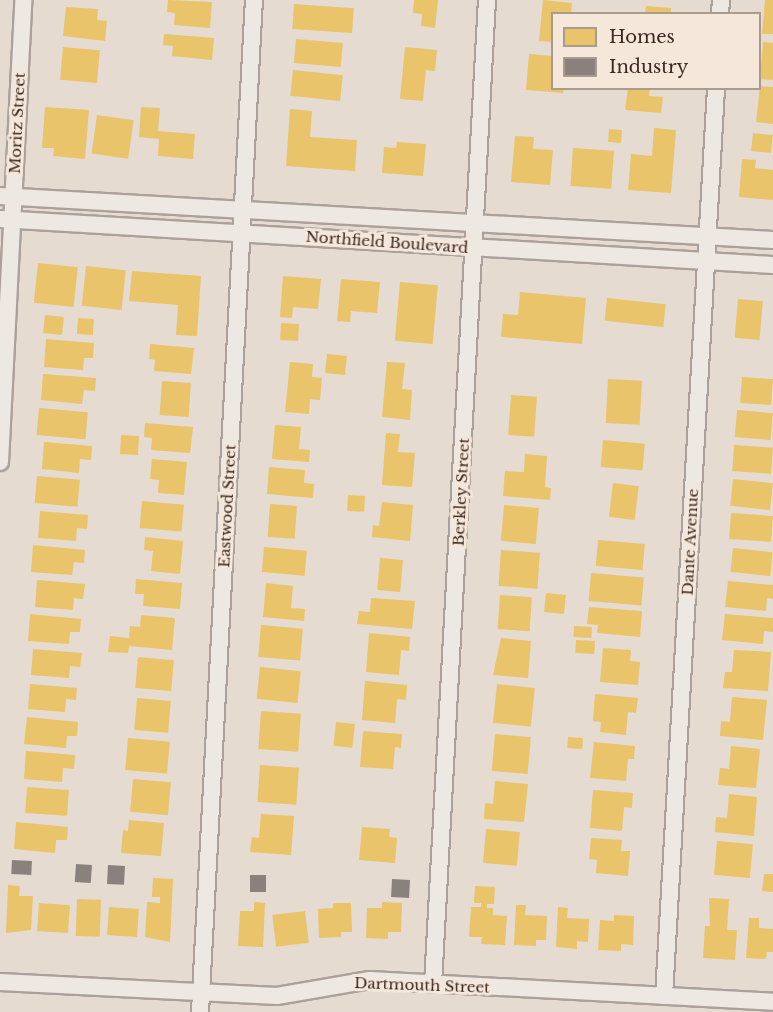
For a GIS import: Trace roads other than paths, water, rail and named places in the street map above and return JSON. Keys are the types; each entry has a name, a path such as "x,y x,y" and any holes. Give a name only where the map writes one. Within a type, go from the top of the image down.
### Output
{"street":[{"name":"Moritz Street","path":"0,462 7,197 23,0"},
{"name":"Eastwood Street","path":"200,1012 254,0"},
{"name":"Berkley Street","path":"433,984 487,0"},
{"name":"Dante Avenue","path":"664,996 716,90"},
{"name":"Northfield Boulevard","path":"7,197 773,240"},
{"name":"Northfield Boulevard","path":"6,220 773,264"},
{"name":"Dartmouth Street","path":"0,982 277,996 352,982 433,984 773,1002"}]}
